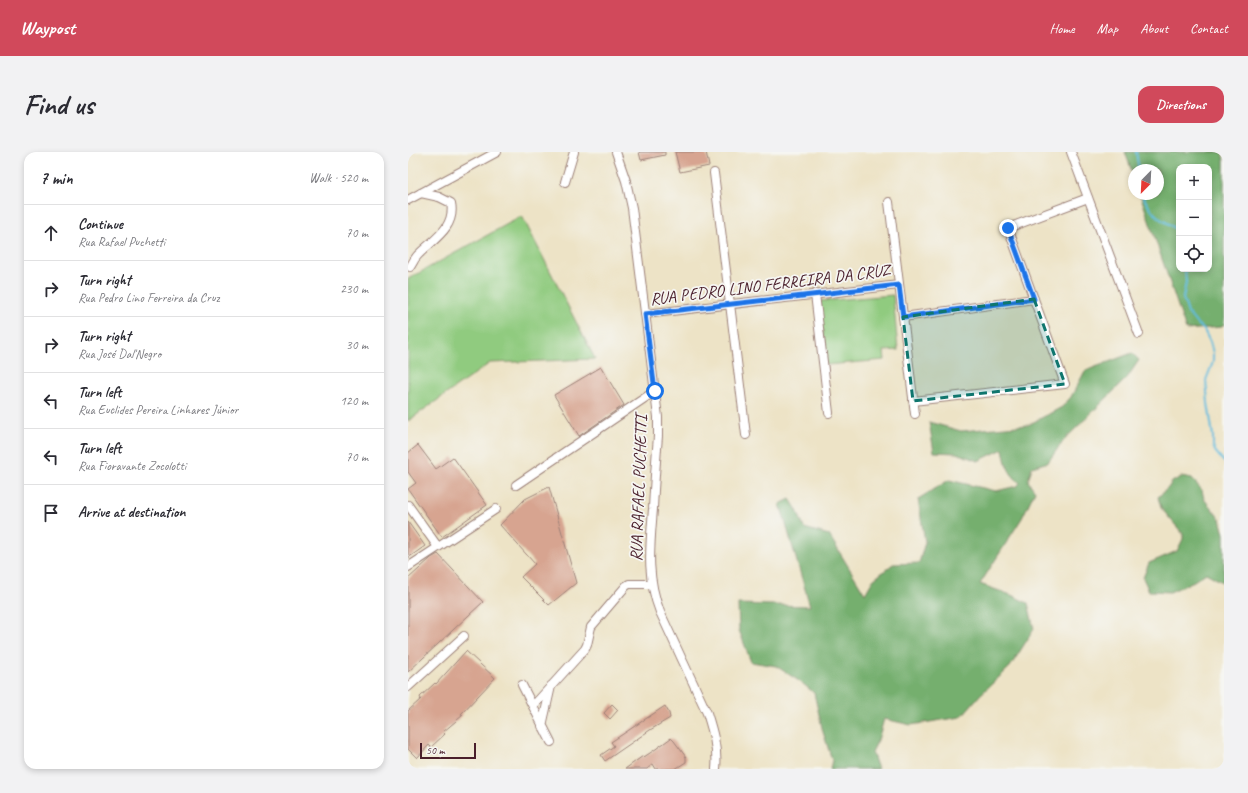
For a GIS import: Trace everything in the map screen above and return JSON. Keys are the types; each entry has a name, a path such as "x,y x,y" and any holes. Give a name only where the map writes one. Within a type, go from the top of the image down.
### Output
{"street":[{"path":"408,200 497,152"},
{"path":"565,182 574,152"},
{"name":"RUA RAFAEL PUCHETTI","path":"616,152 629,195 655,391 658,427 650,547 651,584 660,612 712,729 716,753 716,769"},
{"path":"1071,152 1138,334"},
{"path":"714,173 746,435"},
{"path":"410,267 418,255 442,232 451,221 451,203 439,197 421,193"},
{"path":"913,401 1066,384 1008,228 1088,198"},
{"path":"889,202 914,414"},
{"name":"RUA PEDRO LINO FERREIRA DA CRUZ","path":"645,314 899,285"},
{"path":"815,294 829,413"},
{"path":"903,317 1034,299"},
{"path":"516,485 655,391"},
{"path":"408,505 438,547"},
{"path":"408,567 496,509"},
{"path":"533,706 585,649 591,627 626,586 629,584 651,584"},
{"path":"408,687 464,636"},
{"path":"522,685 551,742"},
{"path":"542,726 551,686"}],"highlighted area":[{"path":"1034,299 1065,384 913,401 903,317"}],"green space":[{"path":"1125,152 1222,152 1224,161 1224,325 1222,327 1186,330 1142,200 1164,200 1164,164 1129,164"},
{"path":"522,216 595,359 490,363 408,421 408,279"},
{"path":"893,295 898,350 884,351 885,360 826,365 820,301"},
{"path":"1132,353 1139,360 1127,378 1064,440 1048,462 1032,467 1028,481 1035,491 1022,518 980,584 1028,603 1034,629 1010,667 980,695 961,717 911,725 884,719 878,740 872,752 878,769 830,769 832,760 823,732 814,693 802,683 776,666 751,662 739,630 738,604 810,606 780,504 790,499 797,510 804,528 829,535 865,594 873,580 893,564 919,563 925,542 918,499 949,480 996,491 1017,486 1020,483 1012,475 1008,468 1003,449 978,461 956,453 934,452 929,422 961,431 1028,425 1062,407 1071,397 1085,371"},
{"path":"1181,477 1192,479 1202,490 1204,499 1220,519 1224,534 1224,583 1206,573 1194,581 1170,592 1149,591 1143,578 1149,563 1177,551 1183,539 1183,534 1161,508 1158,497 1172,482"}],"building":[{"path":"639,152 665,152 665,155 641,160"},
{"path":"675,152 706,152 709,166 680,172"},
{"path":"601,367 624,405 579,436 554,395"},
{"path":"418,445 436,469 453,457 487,505 442,537 408,489 416,483 408,472 408,453"},
{"path":"549,487 576,583 549,605 521,577 535,564 500,525 525,499"},
{"path":"408,522 425,546 408,558"},
{"path":"438,554 483,602 408,672 408,579 431,558"},
{"path":"466,651 495,678 461,714 463,715 443,732 445,734 431,747 429,745 417,758 408,749 408,711 421,699 420,697 435,683 436,684"},
{"path":"612,704 618,710 610,719 604,713"},
{"path":"665,706 670,718 605,761 601,755 614,746 611,742"},
{"path":"671,738 686,757 686,762 675,769 656,769 653,764 647,769 625,769 643,756 644,757 653,751"}],"waterway":[{"path":"1136,152 1138,164"},
{"path":"1145,200 1159,218 1176,230"},
{"path":"1185,272 1186,282 1183,298 1188,313 1204,330 1210,342 1213,353 1213,362 1206,380 1208,403 1213,446 1224,462"}],"route":[{"path":"655,391 645,314 899,285 903,317 1034,299 1008,228"}]}
